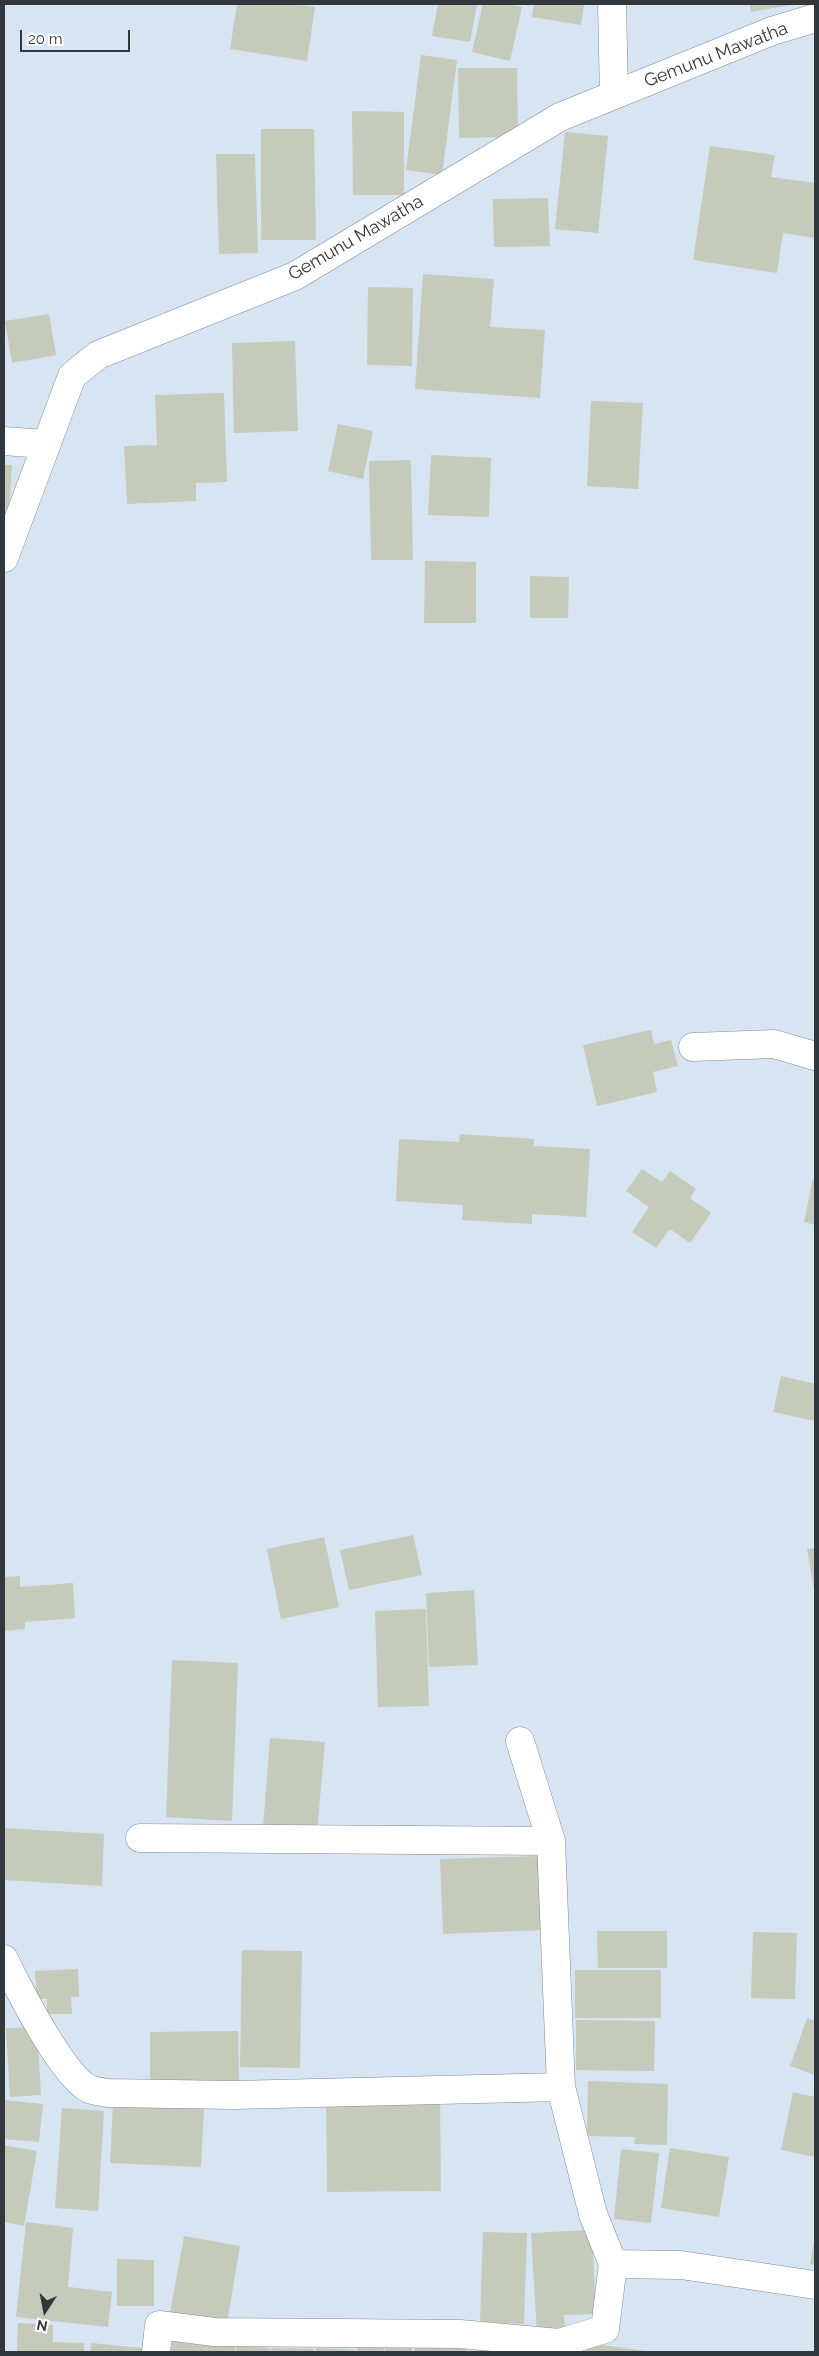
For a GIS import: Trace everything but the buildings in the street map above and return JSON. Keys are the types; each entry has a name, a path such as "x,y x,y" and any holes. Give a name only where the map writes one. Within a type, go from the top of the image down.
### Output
{"street":[{"path":"612,4 614,95"},
{"name":"Gemunu Mawatha","path":"4,558 72,376 98,355 295,276 560,117 772,31 815,18"},
{"path":"4,441 45,444"},
{"path":"693,1047 774,1044 815,1056"},
{"path":"156,2352 160,2325 214,2332 460,2334 556,2348 605,2329 613,2264 593,2214 561,2087 551,1841 520,1741"},
{"path":"140,1838 551,1841"},
{"path":"4,1959 11,1990 69,2072 89,2089 108,2093 234,2095 561,2087"},
{"path":"613,2264 681,2265 815,2285"}]}
